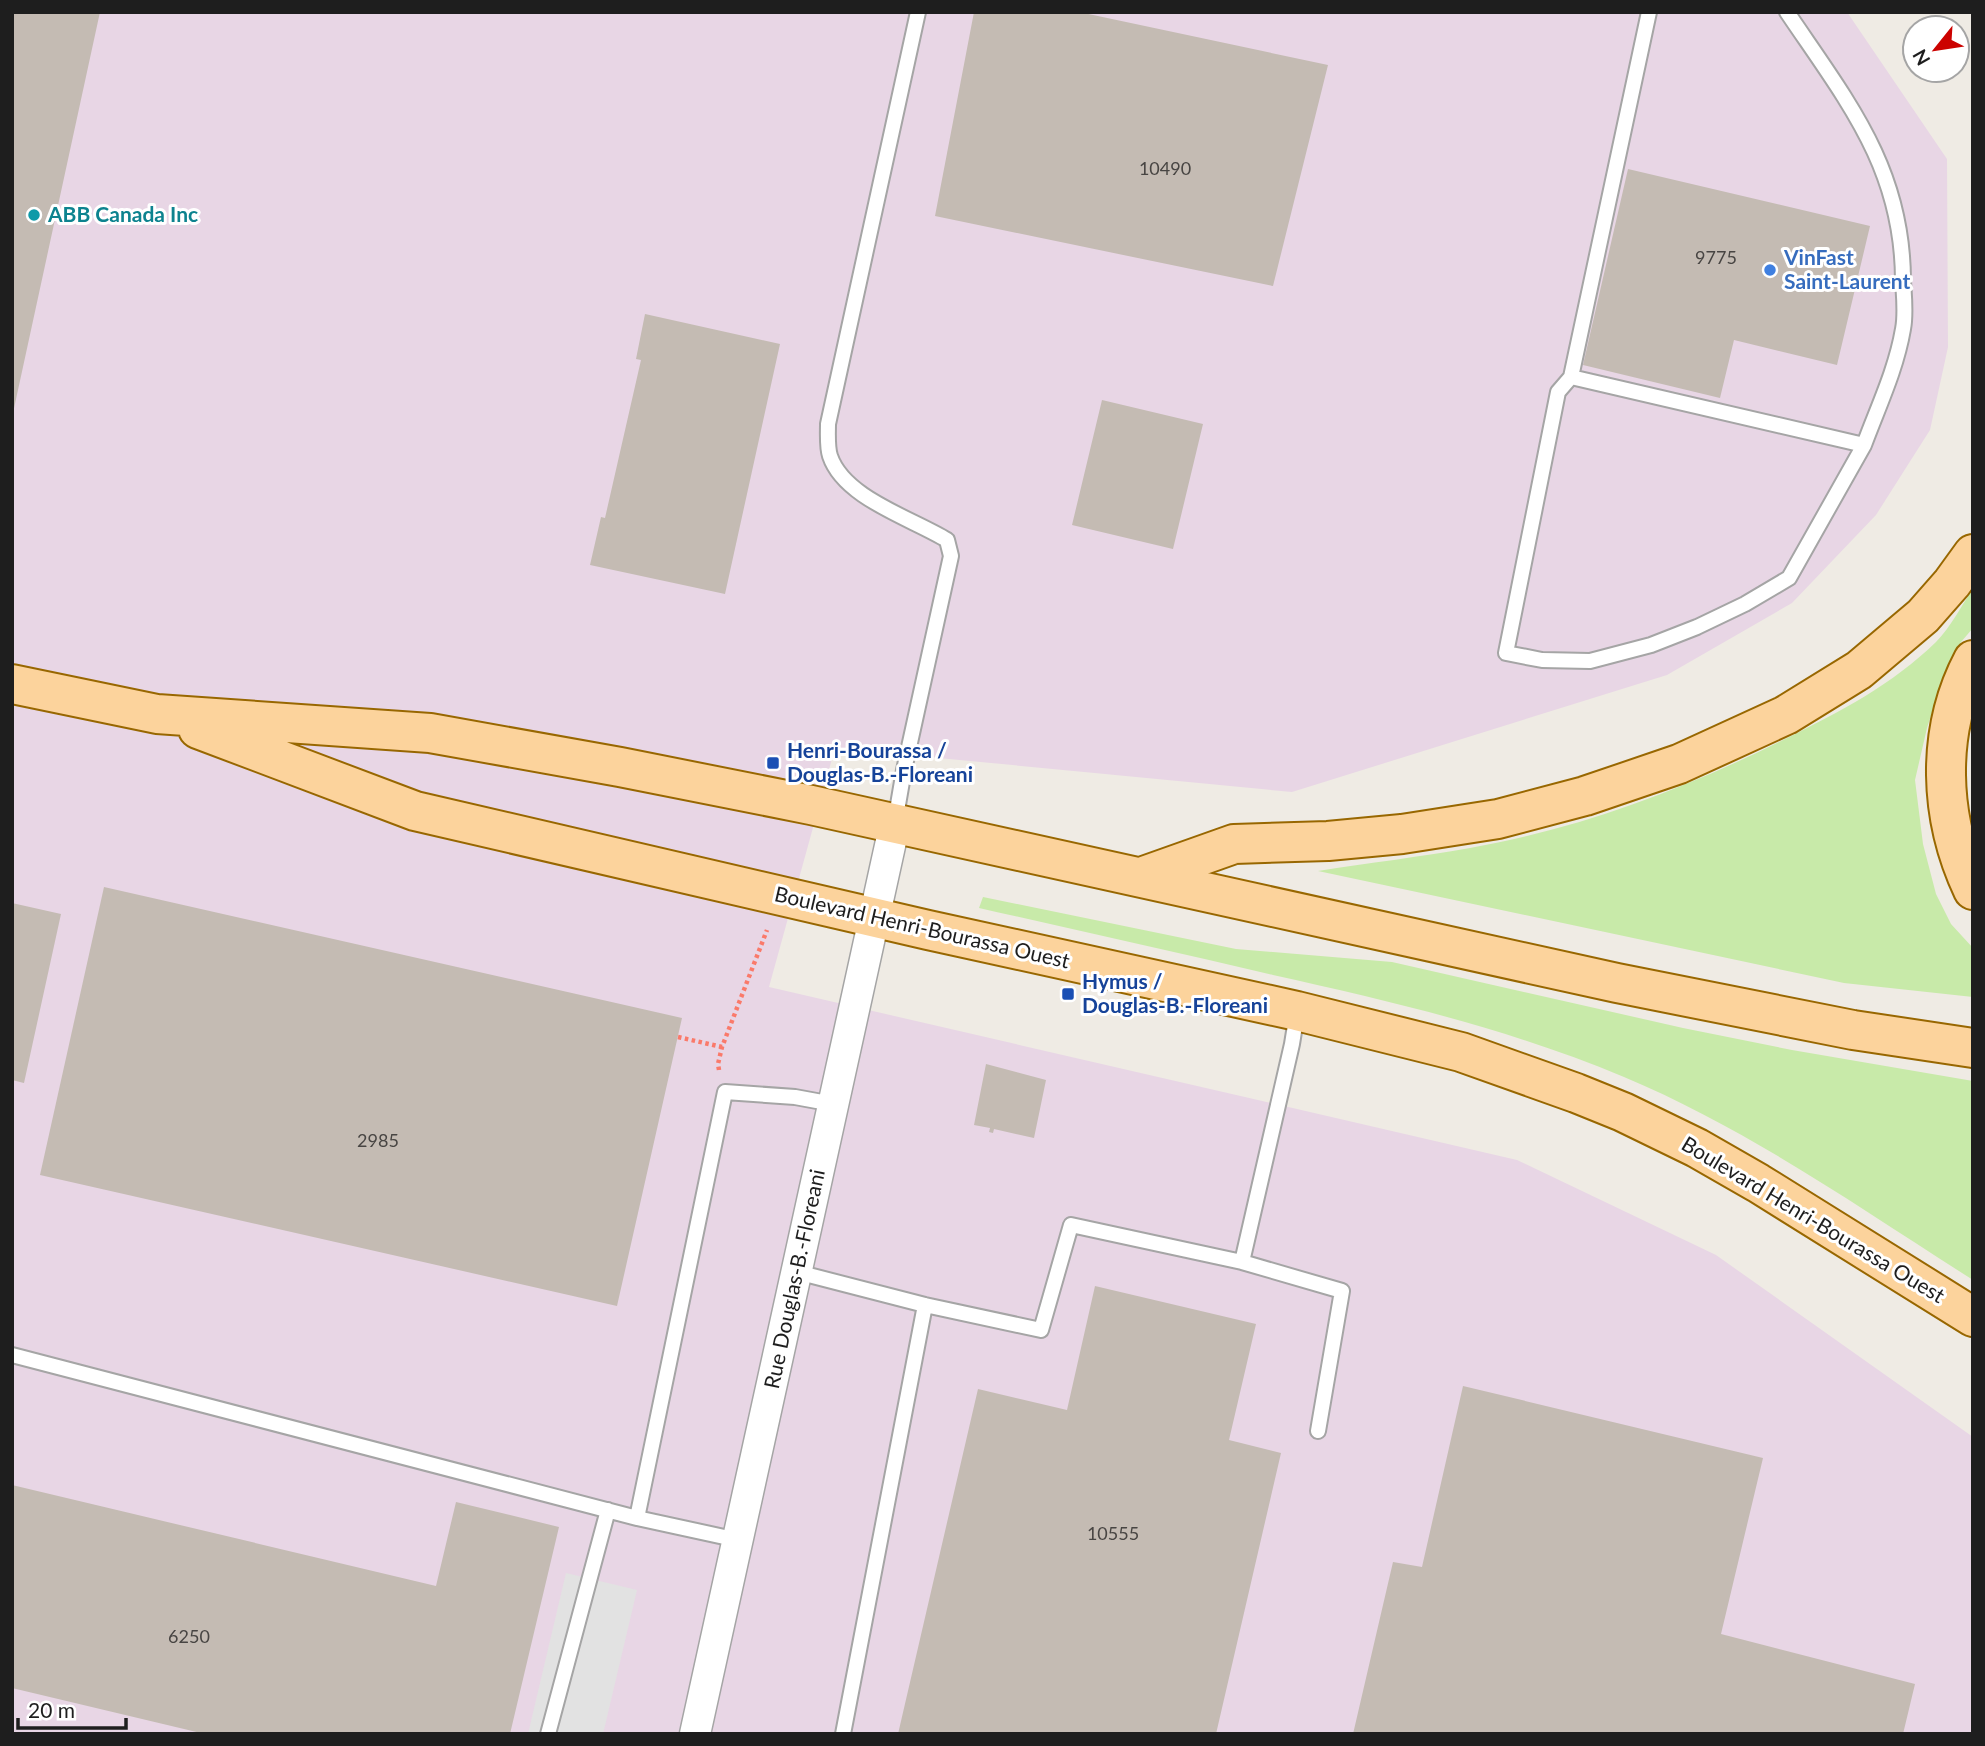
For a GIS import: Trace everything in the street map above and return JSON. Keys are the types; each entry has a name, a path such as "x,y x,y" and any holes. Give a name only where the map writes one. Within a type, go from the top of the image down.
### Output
{"main road":[{"path":"1141,877 1234,844 1328,841 1402,834 1498,819 1585,796 1679,764 1786,715 1859,670 1923,616 1973,554"},
{"path":"1973,660 1960,688 1953,716 1946,761 1946,802 1954,842 1973,890"},
{"name":"Boulevard Henri-Bourassa Ouest","path":"12,684 157,714 430,733 712,785 1628,985 1853,1030 1973,1048"},
{"name":"Boulevard Henri-Bourassa Ouest","path":"157,714 415,811 874,918 1297,1012 1461,1052 1623,1112 1697,1148 1758,1183 1973,1318"}],"street":[{"name":"Rue Douglas-B.-Floreani","path":"695,1734 895,823"}],"lane":[{"path":"895,823 951,556 947,540 846,484 830,456 828,424 918,12"},
{"path":"1649,12 1571,377 1558,392 1506,653 1563,662 1621,654 1698,626 1767,591 1789,578 1864,445 1888,383 1904,325 1900,226 1882,164 1867,135 1787,12"},
{"path":"1571,377 1864,445"},
{"path":"1242,1262 1297,1012"},
{"path":"637,1518 725,1092 795,1097 834,1104"},
{"path":"797,1272 925,1305 1041,1330 1071,1225 1242,1262 1342,1291 1318,1431"},
{"path":"843,1734 925,1305"},
{"path":"12,1354 637,1518 738,1540"},
{"path":"548,1734 608,1510"}],"path":[{"path":"718,1064 767,929"},
{"path":"678,1037 722,1047"}],"shaded area":[{"path":"12,12 1847,12 1947,159 1948,347 1930,430 1876,515 1792,603 1667,675 1292,792 835,748 769,987 1517,1160 1716,1255 1973,1437 1973,1734 12,1734"},
{"path":"566,1573 637,1590 603,1734 528,1734"}],"green space":[{"path":"1973,589 1973,628 1961,642 1943,678 1927,728 1915,780 1923,844 1936,894 1951,924 1973,948 1973,997 1844,983 1318,871 1511,840 1632,805 1710,774 1826,718 1884,684 1936,642"},
{"path":"983,897 1236,949 1392,962 1683,1028 1973,1081 1973,1280 1759,1145 1670,1098 1581,1060 1495,1031 1407,1006 979,908"}],"building":[{"name":"ABB Canada Inc","path":"12,12 100,12 13,413 12,413"},
{"path":"974,12 1079,12 1328,65 1273,286 935,216"},
{"path":"1628,169 1870,226 1837,365 1734,340 1720,398 1583,365"},
{"path":"645,314 780,344 725,594 590,565 601,517 605,518 641,360 636,359"},
{"path":"1102,400 1203,424 1173,549 1072,525"},
{"path":"104,887 682,1018 617,1306 40,1175"},
{"path":"12,903 61,914 24,1083 12,1080"},
{"path":"986,1064 1046,1080 1034,1138 994,1129 993,1133 989,1132 990,1128 974,1125"},
{"path":"1095,1286 1256,1324 1229,1440 1281,1453 1216,1734 898,1734 978,1389 1067,1410"},
{"path":"1463,1386 1763,1458 1721,1634 1915,1684 1903,1734 1353,1734 1393,1562 1422,1567"},
{"path":"12,1485 436,1586 456,1502 559,1527 510,1734 205,1734 12,1688"}],"place":[{"name":"ABB Canada Inc","path":"34,215"},
{"name":"VinFast Saint-Laurent","path":"1770,270"},
{"name":"Henri-Bourassa / Douglas-B.-Floreani","path":"773,763"},
{"name":"Hymus / Douglas-B.-Floreani","path":"1068,994"}]}
